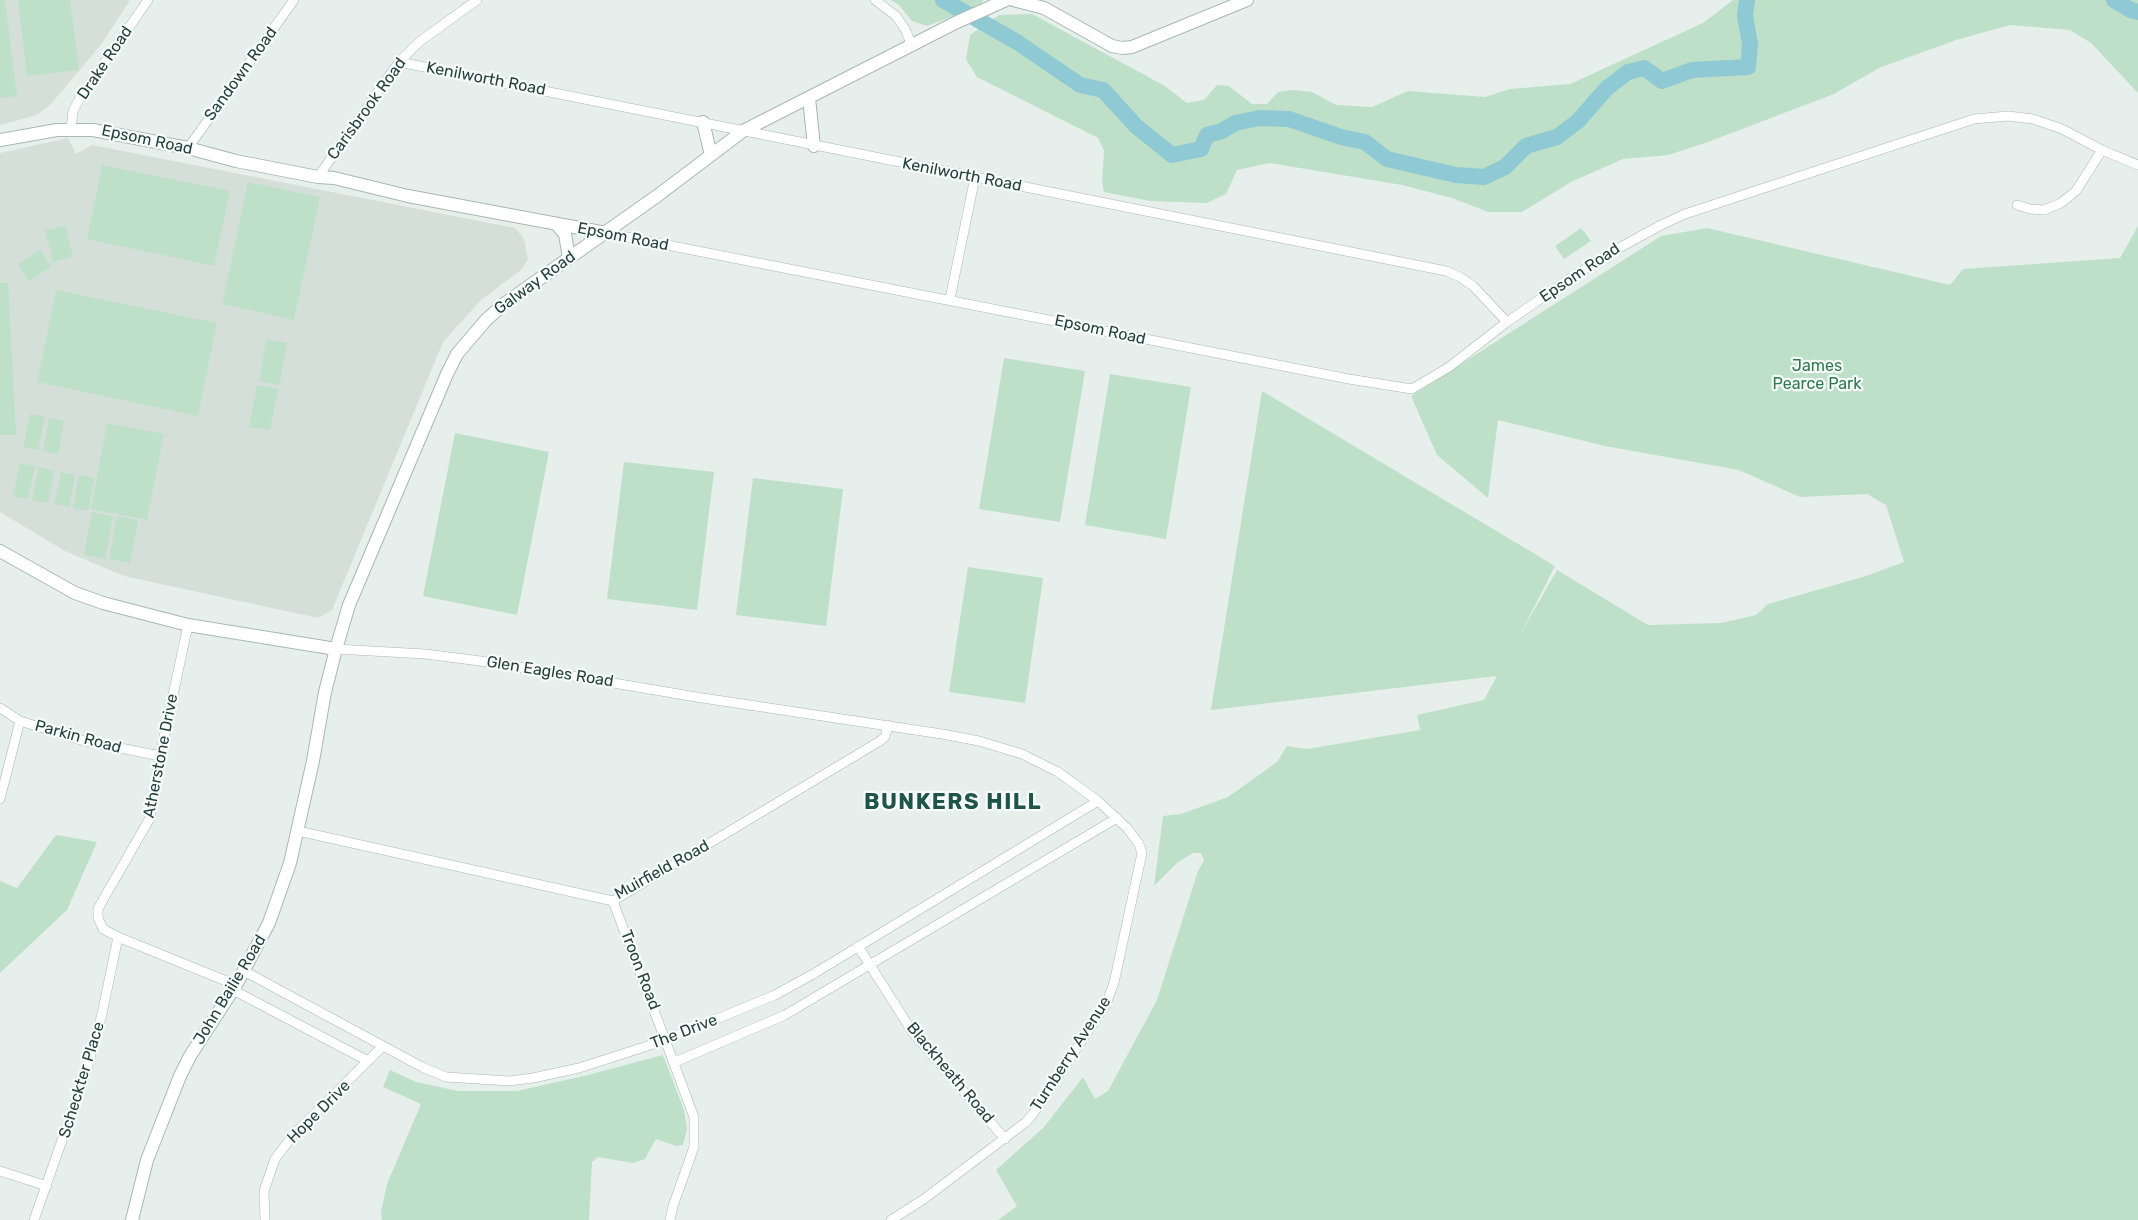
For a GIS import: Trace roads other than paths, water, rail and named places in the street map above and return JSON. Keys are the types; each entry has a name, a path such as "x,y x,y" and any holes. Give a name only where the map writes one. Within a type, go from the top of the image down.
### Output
{"street":[{"name":"Drake Road","path":"71,129 73,111 80,98 148,0"},
{"name":"Sandown Road","path":"188,148 294,0"},
{"name":"Carisbrook Road","path":"318,177 399,62 428,34 477,0"},
{"path":"875,0 896,16 905,29 912,46"},
{"name":"Galway Road","path":"336,649 350,605 447,374 457,354 486,320 743,131 957,22 1006,0"},
{"path":"1013,0 1044,8 1112,45 1122,48 1132,47 1224,5 1247,0"},
{"name":"Kenilworth Road","path":"399,62 1446,271 1473,286 1507,322"},
{"path":"809,98 814,146"},
{"name":"Epsom Road","path":"0,140 71,129 93,129 188,148 236,161 334,178 408,196 606,233 841,281 950,299 1338,377 1412,389 1449,367 1507,322 1612,252 1685,214 1974,119 2008,116 2033,119 2062,129 2102,150 2138,165"},
{"path":"703,122 711,155"},
{"path":"2017,205 2044,210 2061,203 2076,191 2102,150"},
{"path":"950,299 975,177"},
{"path":"556,225 564,234 569,258"},
{"name":"Glen Eagles Road","path":"0,551 75,593 102,603 188,625 336,649 425,654 496,663 979,741 1022,754 1058,772 1098,801"},
{"name":"Atherstone Drive","path":"118,937 103,928 98,918 98,909 147,827 188,625"},
{"name":"John Bailie Road","path":"132,1220 147,1161 167,1106 190,1056 244,971 269,923 291,862 336,649"},
{"name":"Parkin Road","path":"0,708 20,721 81,740 160,756"},
{"path":"0,799 20,721"},
{"name":"Muirfield Road","path":"297,831 613,901 880,741 885,737 888,725"},
{"name":"Turnberry Avenue","path":"891,1220 924,1199 1005,1139 1033,1114 1111,995 1142,853 1134,835 1098,801"},
{"name":"The Drive","path":"244,971 422,1067 446,1077 509,1081 533,1078 579,1068 666,1040 775,995 1098,801"},
{"name":"The Drive","path":"675,1062 785,1015 1118,818"},
{"name":"Troon Road","path":"613,901 675,1062 696,1128 694,1147 670,1220"},
{"path":"118,937 234,987 368,1061"},
{"name":"Scheckter Place","path":"34,1220 87,1069 102,1014 118,937"},
{"name":"Blackheath Road","path":"858,946 913,1033 1005,1139"},
{"name":"Hope Drive","path":"265,1220 264,1191 275,1159 294,1134 383,1046"},
{"path":"0,1171 47,1186"}],"waterway":[{"path":"943,0 1017,42 1080,85 1103,90 1136,126 1172,155 1201,149 1207,135 1222,131 1235,123 1260,118 1289,119 1341,137 1365,142 1387,159 1456,175 1484,177 1505,167 1526,146 1557,137 1578,121 1607,88 1628,72 1644,68 1662,81 1692,70 1748,67 1750,44 1745,16 1747,0"},
{"path":"2114,0 2138,12"}],"district":[{"name":"BUNKERS HILL","path":"953,803"}],"park label":[{"name":"James Pearce Park","path":"1817,375"}]}
